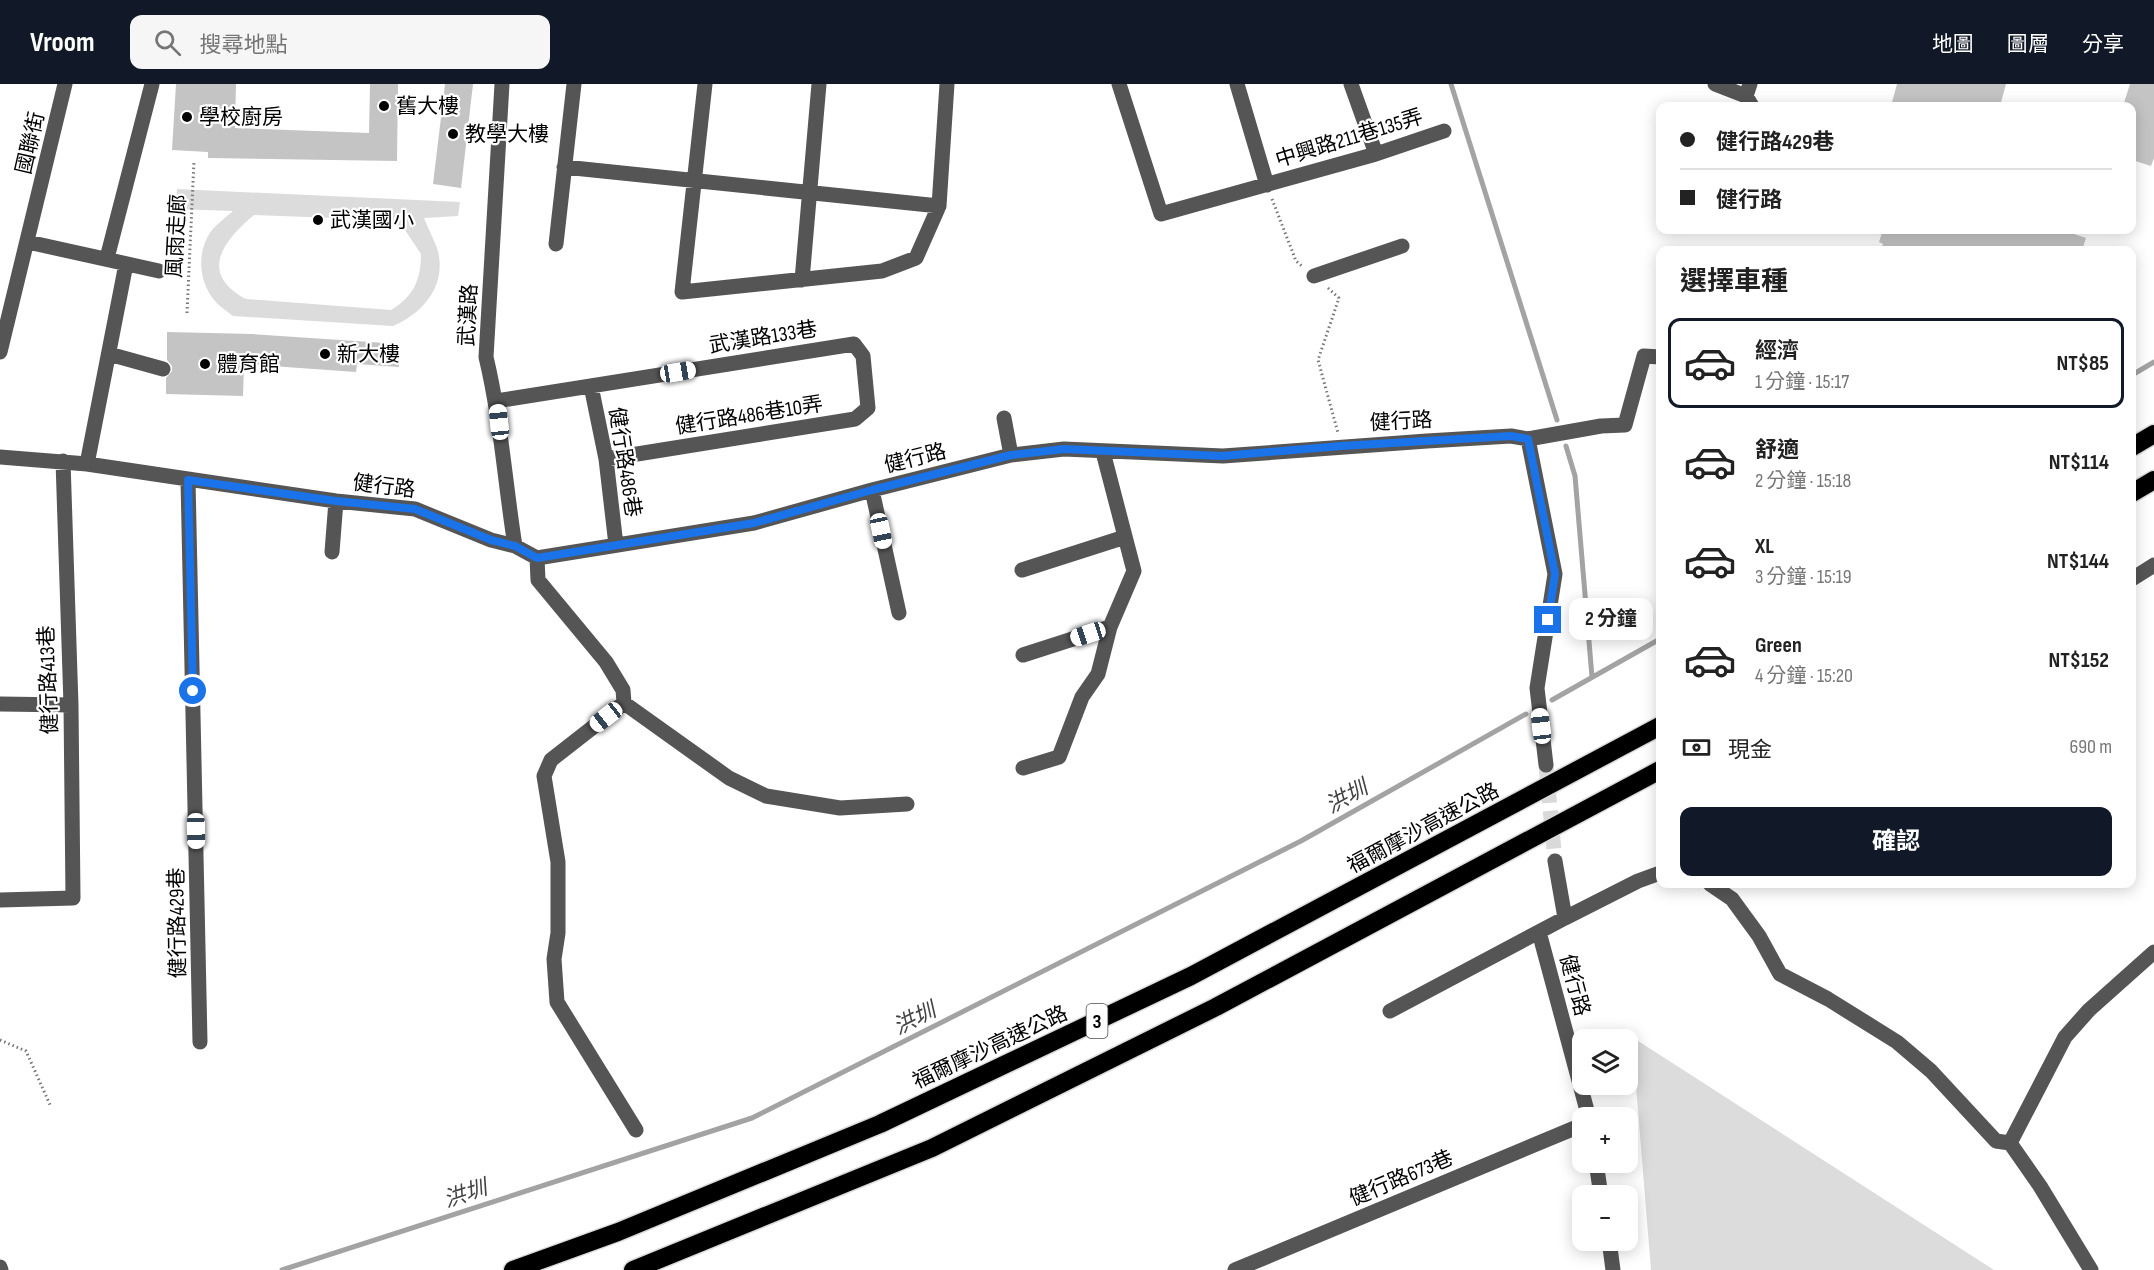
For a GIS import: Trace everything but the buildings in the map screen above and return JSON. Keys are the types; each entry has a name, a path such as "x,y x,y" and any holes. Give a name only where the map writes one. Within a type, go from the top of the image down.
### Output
{"highway":[{"path":"2136,445 2154,434"},
{"path":"2136,491 2154,480"},
{"name":"福爾摩沙高速公路","path":"513,1270 618,1232 891,1119 1191,976 1656,728"},
{"name":"3","path":"633,1270 932,1148 1216,1007 1656,772"}],"street":[{"name":"國聯街","path":"0,352 66,84"},
{"path":"107,258 152,84"},
{"name":"武漢路","path":"502,84 486,357 496,401 515,546"},
{"path":"556,244 574,84"},
{"path":"705,84 682,292 882,271 916,258 939,206 947,84"},
{"path":"801,280 819,84"},
{"name":"中興路211巷135弄","path":"1119,84 1161,214 1376,154 1444,131"},
{"path":"1237,84 1267,185"},
{"path":"1352,84 1376,154"},
{"path":"1715,84 1749,96"},
{"path":"564,167 939,206"},
{"path":"28,242 159,271"},
{"path":"1314,276 1402,246"},
{"path":"87,464 126,264"},
{"name":"武漢路133巷","path":"496,401 854,344 863,356 866,382"},
{"path":"109,354 163,369"},
{"name":"健行路","path":"0,457 87,464 336,501 415,509 491,540 515,546 537,558 754,523 1011,455 1064,449 1222,456 1511,436 1528,439 1625,424 1644,356 1656,357"},
{"name":"健行路486巷10弄","path":"606,459 855,419 868,408 866,382"},
{"name":"健行路486巷","path":"591,386 606,459 616,545"},
{"path":"1005,418 1011,455"},
{"path":"1528,439 1555,574 1537,688 1546,765"},
{"path":"1023,768 1059,757 1082,697 1098,674 1110,627 1134,571 1103,452"},
{"name":"健行路413巷","path":"0,900 73,898 71,705 63,462"},
{"name":"健行路429巷","path":"188,480 200,1042"},
{"path":"872,490 899,613"},
{"path":"332,552 336,501"},
{"path":"1022,570 1125,537"},
{"path":"537,558 538,580 606,662 623,690 624,703"},
{"path":"2136,576 2154,565"},
{"path":"1023,655 1110,627"},
{"path":"624,703 729,778 766,796 840,808 907,804"},
{"path":"624,703 551,760 544,776 558,862 558,933 554,959 557,1002 636,1130"},
{"path":"0,704 71,705"},
{"path":"1555,861 1565,918"},
{"name":"健行路","path":"1390,1011 1565,918 1655,875"},
{"path":"1716,888 1732,899 1759,936 1780,974 1828,999 1897,1042 1932,1071 1996,1141 2010,1143 2040,1186 2091,1270"},
{"name":"健行路","path":"1539,932 1585,1107"},
{"path":"2010,1143 2065,1037 2089,1010 2154,952"},
{"name":"健行路673巷","path":"1235,1270 1572,1129"},
{"path":"1610,1251 1613,1270"}],"path":[{"name":"風雨走廊","path":"187,313 194,161"},
{"path":"1267,185 1296,261 1338,298 1318,360 1341,446"},
{"path":"0,1040 26,1051 51,1107"}],"shaded area":[{"path":"177,189 460,202 458,216 424,218 440,261 436,285 431,296 415,313 393,326 233,316 210,294 203,279 201,262 209,234 233,211 175,209","holes":["254,215 387,220 405,230 421,254 414,287 405,299 391,310 246,299 231,289 223,279 219,268 220,257 225,246"]},
{"path":"1638,1041 1994,1270 1651,1270 1638,1107"}],"waterway":[{"path":"1451,84 1557,420"},
{"name":"洪圳","path":"2136,373 2154,362"},
{"path":"1566,446 1575,476 1592,677"},
{"name":"洪圳","path":"1552,700 1656,641"},
{"name":"洪圳","path":"282,1270 752,1118 1301,841 1526,714"}],"tunnel":[{"path":"1546,765 1555,861"}],"place":[{"name":"舊大樓","path":"384,106"},
{"name":"學校廚房","path":"187,117"},
{"name":"教學大樓","path":"453,134"},
{"name":"武漢國小","path":"318,220"},
{"name":"新大樓","path":"325,354"},
{"name":"體育館","path":"205,364"}],"route":[{"path":"193,691 188,480 336,501 415,509 491,540 515,546 537,558 754,523 1011,455 1064,449 1222,456 1511,436 1528,439 1546,522 1555,574 1548,620"}]}
